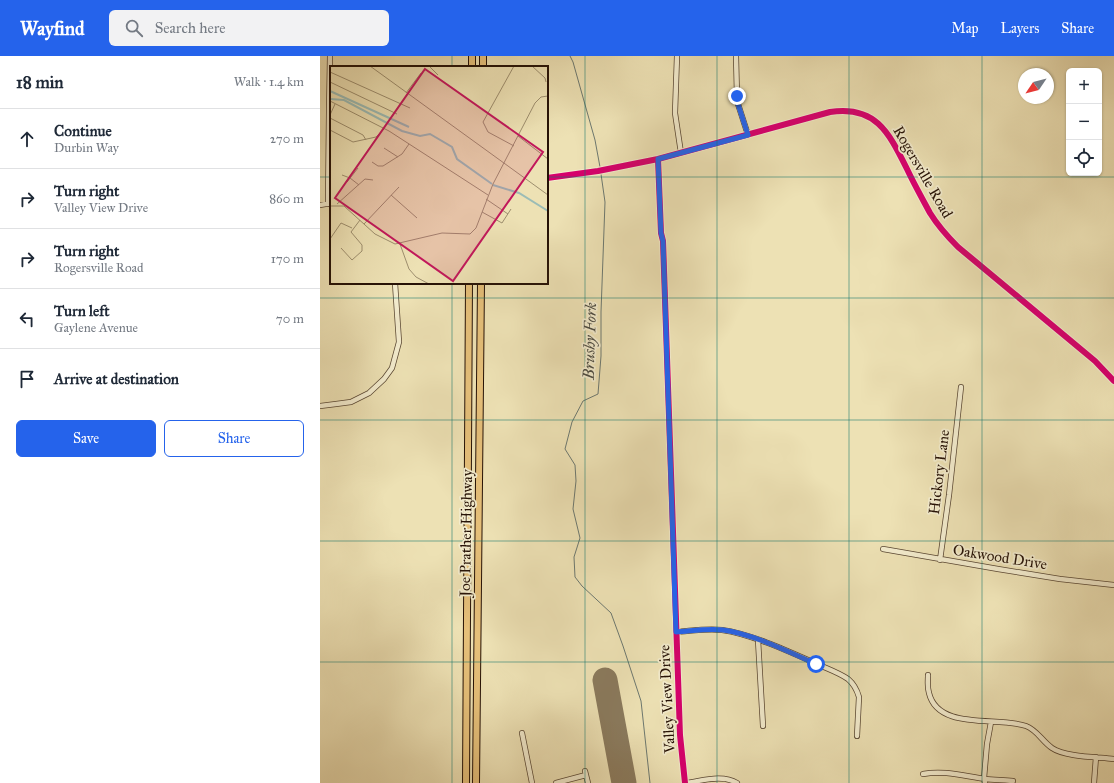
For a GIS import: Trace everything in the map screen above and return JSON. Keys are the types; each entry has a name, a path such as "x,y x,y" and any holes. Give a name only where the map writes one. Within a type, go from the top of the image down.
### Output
{"highway":[{"name":"Joe Prather Highway","path":"466,783 470,284"},
{"name":"Joe Prather Highway","path":"476,783 481,284"}],"street":[{"path":"320,205 330,204 330,56"},
{"path":"677,56 675,113 681,153"},
{"path":"736,56 738,104 748,135"},
{"name":"Rogersville Road","path":"548,178 598,171 658,159 748,135 818,114 838,110 864,114 878,124 891,139 930,213 936,223 949,238 1095,361 1114,380"},
{"name":"Valley View Drive","path":"658,159 661,233 663,241 676,632 681,740 686,783"},
{"path":"320,406 350,402 369,393 384,379 392,368 399,342 395,284"},
{"name":"Hickory Lane","path":"940,560 961,387"},
{"name":"Oakwood Drive","path":"883,549 940,560 1060,579 1114,585"},
{"path":"676,632 718,630 736,633 758,640 842,675 852,682 859,697 857,736"},
{"path":"758,640 763,726"},
{"path":"928,675 929,695 933,703 946,715 1027,726 1036,732 1047,744 1057,750 1069,754 1114,759"},
{"path":"984,781 987,744 991,722"},
{"path":"522,733 532,783"},
{"path":"1094,783 1096,757"},
{"path":"556,783 586,773 588,783"},
{"path":"923,774 959,774 984,781 1013,781"},
{"path":"686,783 719,778 731,779 737,783"}],"waterway":[{"name":"Brushy Fork","path":"570,56 595,140 600,167"},
{"name":"Brushy Fork","path":"601,174 605,202 601,356 598,394 583,401 572,422 565,449 575,465 576,481 573,509 580,538 574,557 575,577 582,586 611,613 641,701 650,783"}],"runway":[{"path":"605,680 624,783"}],"cycle path":[{"path":"548,178 598,171 658,159 830,112 846,111 859,113 870,117 887,133 930,213 939,227 950,239 1095,361 1114,381"},
{"path":"658,159 661,233 663,241 680,735 685,783"}],"route":[{"path":"737,96 738,104 748,135 658,159 661,233 663,241 662,256 671,453 676,632 712,630 726,631 761,641 816,664"}]}
